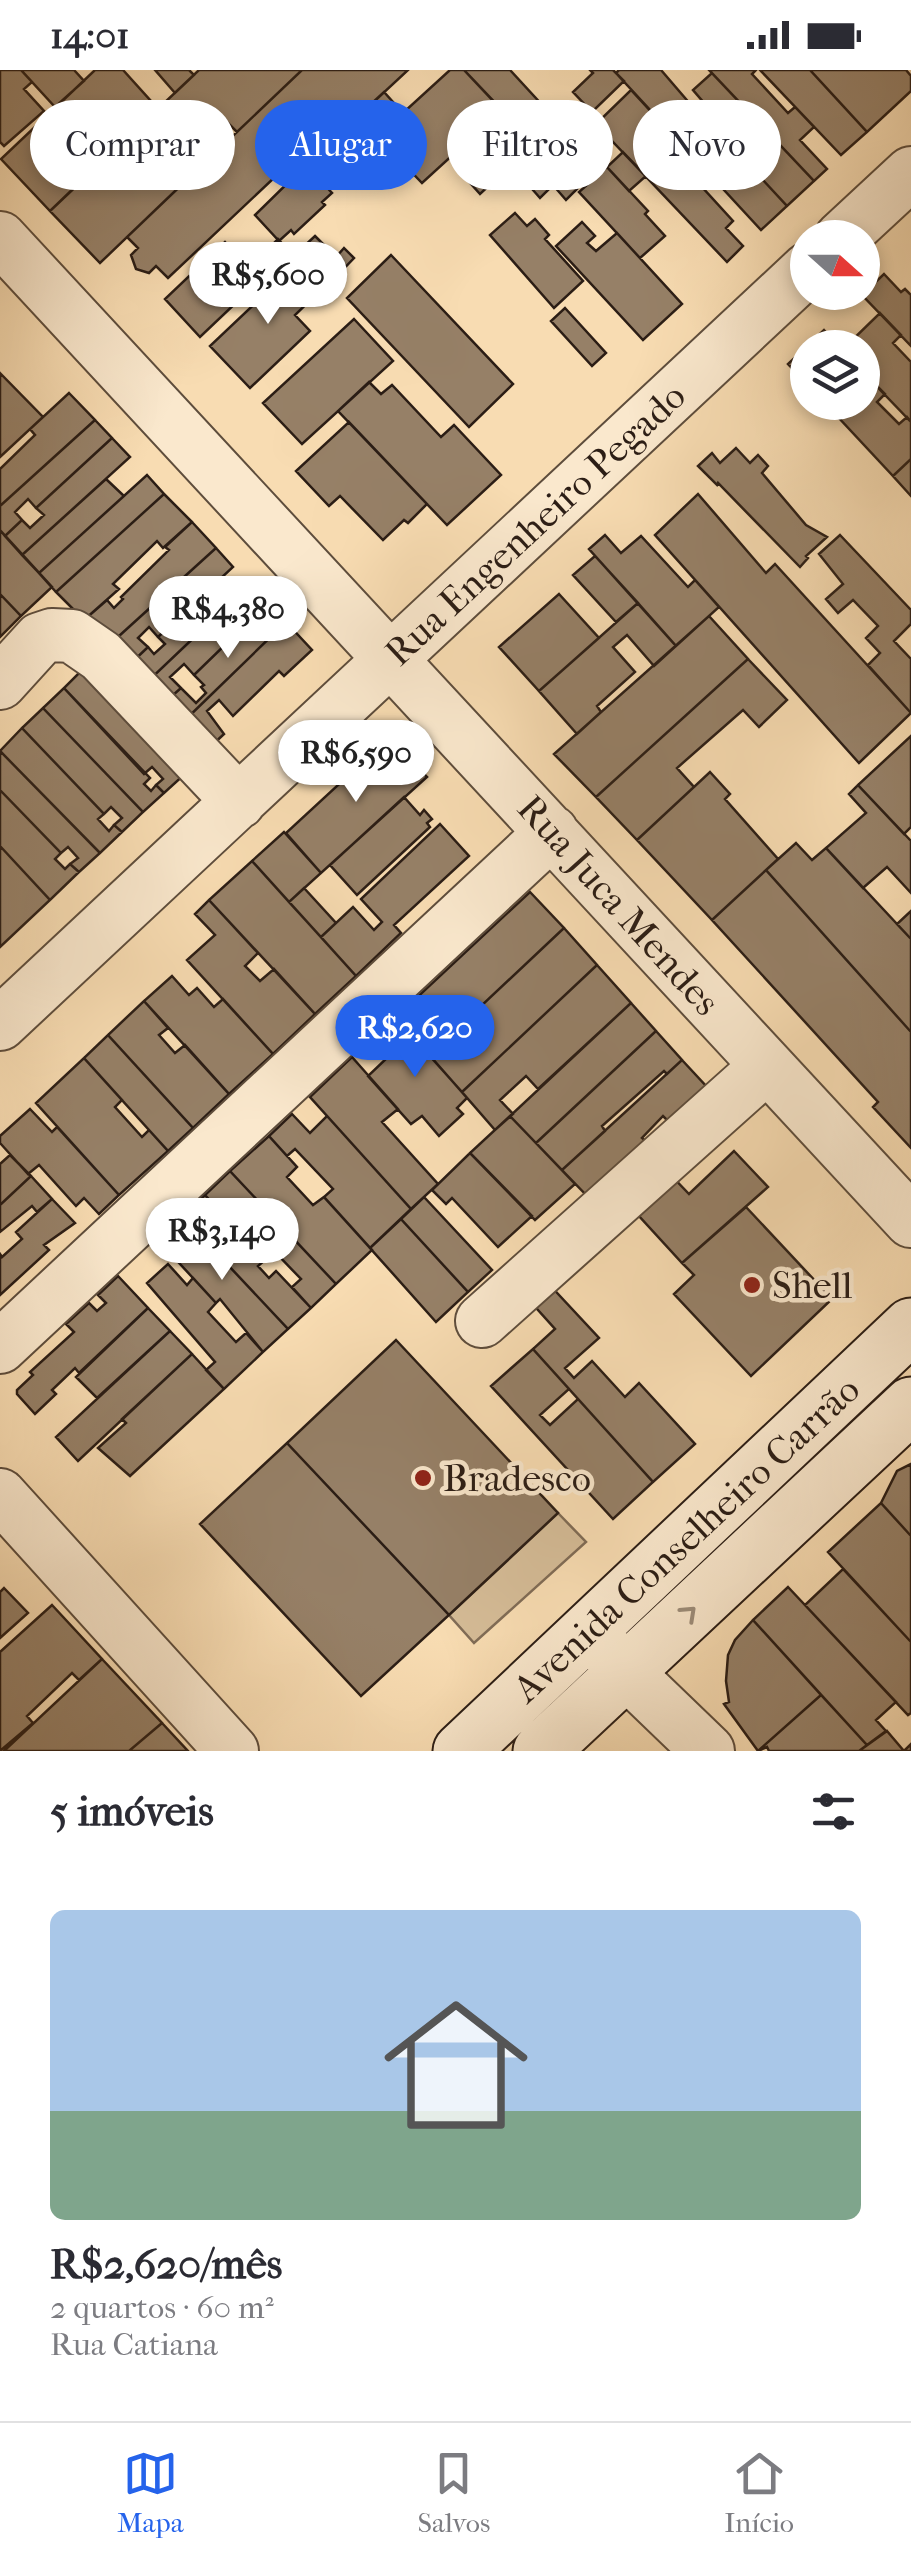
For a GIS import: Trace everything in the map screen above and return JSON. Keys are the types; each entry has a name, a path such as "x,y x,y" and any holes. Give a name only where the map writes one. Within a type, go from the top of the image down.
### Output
{"main road":[{"name":"Avenida Conselheiro Carrão","path":"460,1751 911,1326"},
{"name":"Avenida Conselheiro Carrão","path":"541,1751 911,1406"}],"street":[{"path":"861,220 911,172"},
{"name":"Rua Juca Mendes","path":"0,238 911,1221"},
{"name":"Rua Engenheiro Pegado","path":"0,1024 790,286"},
{"path":"0,683 40,639 72,636 101,656 238,802"},
{"path":"0,1347 552,832"},
{"path":"482,1322 766,1066"},
{"path":"0,1494 232,1751"},
{"path":"589,1630 626,1672 708,1751"}],"shaded area":[{"path":"558,1513 586,1542 474,1643 449,1615"}],"building":[{"path":"0,70 21,70 32,82 24,89 34,100 30,100 30,123 4,146 0,142"},
{"path":"21,70 74,70 84,81 63,100 49,100"},
{"path":"95,70 123,70 150,100 63,100"},
{"path":"155,70 189,70 194,75 175,93"},
{"path":"199,70 302,70 271,100 255,100 255,115 237,132 235,100 167,100"},
{"path":"302,70 408,70 376,100 271,100"},
{"path":"450,70 464,70 492,100 447,100 447,160 427,178 427,100 417,100"},
{"path":"464,70 510,70 538,100 492,100"},
{"path":"590,70 613,70 624,81 604,100 581,100 573,92 593,73"},
{"path":"661,70 687,100 641,100 616,73"},
{"path":"709,70 756,70 752,74 776,100 737,100"},
{"path":"760,70 810,70 867,132 841,155"},
{"path":"810,70 906,70 911,76 911,91 867,132"},
{"path":"712,73 738,100 702,100 693,90"},
{"path":"631,90 640,100 633,100 633,163 613,142 613,107"},
{"path":"384,92 391,100 375,100"},
{"path":"781,105 788,113 795,107 814,127 800,140 827,169 814,181 781,146"},
{"path":"255,115 255,190 261,190 168,278 156,266 149,273 136,269 131,255 138,248 127,237 176,190 235,190 235,134"},
{"path":"30,132 30,190 1,159"},
{"path":"781,146 814,181 787,206 772,190 781,190"},
{"path":"623,152 633,162 633,187 629,191 613,174 613,161"},
{"path":"613,173 665,236 640,258 579,192 613,190"},
{"path":"30,190 72,190 50,211"},
{"path":"72,190 176,190 100,263 50,211"},
{"path":"280,190 332,193 322,202 325,205 294,234 291,230 279,241 255,215"},
{"path":"557,190 576,190 566,200"},
{"path":"659,190 705,190 733,221 726,228 743,246 727,262"},
{"path":"724,190 772,190 787,206 761,230"},
{"path":"515,213 527,226 535,219 549,235 545,239 583,281 554,308 490,235"},
{"path":"582,222 595,236 587,243 596,251 617,233 682,304 643,340 556,246"},
{"path":"315,236 336,257 344,248 354,258 332,281 301,249"},
{"path":"278,239 299,262 281,278 260,257"},
{"path":"225,242 261,279 200,337 165,299"},
{"path":"391,255 513,384 469,427 347,298"},
{"path":"299,262 323,288 295,315 310,331 250,388 210,346"},
{"path":"884,274 901,292 905,289 911,295 911,346 876,310 880,310 880,278"},
{"path":"565,308 606,353 592,366 551,321"},
{"path":"880,313 901,335 893,343 911,362 911,422 880,390 880,330 863,330"},
{"path":"354,319 393,361 302,444 263,403"},
{"path":"0,373 43,417 0,457"},
{"path":"369,382 381,394 392,385 441,437 454,425 501,475 447,525 338,411"},
{"path":"69,393 95,420 0,506 0,469 35,435 30,429"},
{"path":"880,405 899,424 907,417 911,422 911,459 893,476 841,420 880,420"},
{"path":"95,420 112,438 36,508 28,499 15,512 22,520 5,536 0,530 0,506"},
{"path":"349,422 427,504 383,540 340,496 329,506 296,471"},
{"path":"112,438 130,457 22,555 5,536 22,520 30,528 44,515 36,508"},
{"path":"736,448 750,463 758,455 768,466 762,473 806,525 827,537 800,567 698,466 712,453 720,463"},
{"path":"911,459 911,496 893,476"},
{"path":"147,475 164,494 56,592 39,573"},
{"path":"106,479 124,496 39,573 22,555"},
{"path":"164,494 192,522 163,548 157,541 113,584 119,589 84,620 56,592"},
{"path":"698,494 766,573 775,564 911,713 859,763 655,535"},
{"path":"192,522 216,548 108,646 84,620 107,600 114,608 169,550 165,547"},
{"path":"0,530 52,587 21,616 0,594"},
{"path":"605,535 621,553 641,536 688,587 695,580 719,607 676,646 589,549"},
{"path":"840,535 911,610 911,624 894,641 911,659 911,713 868,665 880,653 866,638 878,626 853,600 838,613 826,599 843,584 819,554"},
{"path":"216,548 233,567 158,637 149,627 138,638 148,647 127,667 108,646"},
{"path":"595,556 638,603 616,622 573,575"},
{"path":"223,577 240,594 144,685 127,667 148,647 154,654 165,644 158,637"},
{"path":"250,584 268,603 194,675 184,664 170,677 181,688 163,704 144,685"},
{"path":"0,594 21,616 0,637"},
{"path":"559,594 599,638 539,691 499,647"},
{"path":"268,603 286,622 181,724 163,704 181,688 196,703 206,693 194,675"},
{"path":"638,603 676,646 654,666 627,635 613,647 635,672 597,706 601,712 577,734 539,691"},
{"path":"709,616 748,659 596,797 554,754"},
{"path":"286,622 312,650 284,676 279,671 233,716 219,700 207,711 224,734 207,750 181,724"},
{"path":"748,659 787,700 759,727 743,710 677,768 694,787 637,840 596,797"},
{"path":"86,666 186,773 164,793 156,785 163,779 152,767 144,774 64,688"},
{"path":"64,688 150,778 144,784 151,791 156,785 164,793 143,812 43,708"},
{"path":"43,708 143,812 122,832 114,825 122,818 111,807 104,814 22,728"},
{"path":"22,728 104,814 98,819 109,831 114,825 122,832 100,853 0,751"},
{"path":"911,736 911,827 904,834 858,785"},
{"path":"389,738 427,777 321,873 286,833"},
{"path":"0,751 100,853 79,872 70,864 78,858 68,847 61,853 0,790"},
{"path":"710,772 730,794 725,799 778,859 712,920 637,840"},
{"path":"858,785 911,841 911,893 887,867 863,888 826,848 866,813 849,794"},
{"path":"0,790 61,853 55,859 65,869 70,864 79,872 50,900 0,846"},
{"path":"404,797 420,815 424,810 432,819 427,823 430,827 357,895 330,865"},
{"path":"440,824 469,856 394,925 401,933 356,976 321,937 353,907 374,930 382,922 361,899"},
{"path":"284,832 321,873 289,902 252,861"},
{"path":"796,843 812,860 826,848 911,939 911,1032 766,870"},
{"path":"0,846 50,900 0,947"},
{"path":"252,861 356,976 315,1014 209,900"},
{"path":"766,870 911,1032 911,1148 873,1107 878,1102 712,920"},
{"path":"304,888 336,923 321,937 289,902"},
{"path":"530,892 564,928 429,1055 396,1017"},
{"path":"209,900 258,953 245,966 260,981 274,969 315,1014 273,1054 187,960 215,935 195,914"},
{"path":"911,911 911,939 897,924"},
{"path":"564,928 597,965 462,1092 429,1055"},
{"path":"597,965 631,1003 538,1089 526,1076 500,1100 513,1114 495,1130 462,1092"},
{"path":"172,976 189,995 197,988 214,1007 223,999 273,1054 229,1094 144,1001"},
{"path":"144,1001 168,1028 159,1035 175,1053 185,1045 229,1094 193,1128 108,1035"},
{"path":"631,1003 656,1031 536,1143 510,1116"},
{"path":"396,1017 467,1098 457,1108 463,1114 439,1136 422,1116 411,1124 368,1076 387,1058 371,1040"},
{"path":"656,1031 682,1060 602,1126 605,1131 562,1170 536,1143"},
{"path":"108,1035 193,1128 168,1151 84,1058"},
{"path":"352,1057 398,1109 382,1122 438,1184 411,1209 310,1097"},
{"path":"84,1058 122,1100 115,1107 142,1137 149,1130 168,1151 119,1195 36,1103"},
{"path":"682,1060 707,1087 671,1124 663,1116 642,1138 649,1144 591,1200 562,1170"},
{"path":"30,1109 52,1132 57,1127 119,1195 99,1214 84,1198 76,1206 39,1165 28,1174 0,1143 0,1136"},
{"path":"292,1114 310,1133 327,1116 411,1209 370,1248 324,1197 333,1189 295,1149 287,1156 269,1136"},
{"path":"510,1116 575,1184 535,1220 470,1153"},
{"path":"269,1136 297,1167 287,1177 313,1205 324,1197 372,1250 336,1284 230,1171"},
{"path":"734,1151 768,1187 682,1263 628,1204 665,1169 689,1194"},
{"path":"470,1153 532,1216 498,1247 452,1198 446,1204 432,1190"},
{"path":"10,1155 31,1176 0,1205 0,1164"},
{"path":"230,1171 336,1284 311,1308 292,1287 301,1279 274,1251 266,1259 205,1195"},
{"path":"31,1176 52,1199 37,1212 32,1206 0,1232 0,1205"},
{"path":"205,1195 266,1259 258,1266 269,1278 276,1271 311,1308 288,1329 182,1216"},
{"path":"424,1197 492,1270 468,1292 401,1219"},
{"path":"52,1199 75,1223 44,1245 49,1250 0,1295 0,1254 2,1257 22,1239 16,1232"},
{"name":"Shell","path":"746,1207 832,1299 751,1376 674,1294 694,1275 682,1263"},
{"path":"182,1216 288,1329 263,1352 220,1299 216,1303 157,1239"},
{"path":"401,1219 468,1292 436,1322 370,1248"},
{"path":"168,1264 187,1285 193,1278 216,1303 208,1312 236,1342 246,1333 263,1352 224,1389 206,1370 215,1362 147,1283"},
{"path":"118,1276 148,1308 79,1373 75,1368 35,1414 17,1390 33,1375 30,1372 74,1332 66,1324 89,1303 97,1311 106,1303 98,1295"},
{"path":"546,1281 599,1338 565,1368 574,1378 592,1361 625,1397 639,1383 695,1444 653,1482 533,1349 555,1329 529,1300"},
{"path":"148,1308 170,1331 97,1398 76,1377"},
{"path":"170,1331 192,1354 78,1461 56,1437"},
{"name":"Bradesco","path":"396,1340 558,1513 449,1615 287,1443"},
{"path":"533,1349 569,1389 540,1415 550,1425 578,1399 653,1482 613,1519 491,1386"},
{"path":"192,1354 224,1389 130,1476 98,1448 126,1423 122,1419"},
{"path":"287,1443 449,1615 361,1696 200,1524"},
{"path":"911,1464 911,1536 881,1503 897,1471"},
{"path":"881,1503 911,1536 911,1642 828,1552"},
{"path":"843,1569 911,1642 908,1715 805,1605"},
{"path":"788,1587 896,1702 876,1720 886,1731 867,1745 753,1620"},
{"path":"4,1588 28,1613 0,1638 0,1592"},
{"path":"52,1605 102,1659 79,1680 72,1673 27,1716 33,1723 0,1751 0,1652"},
{"path":"753,1620 821,1695 758,1751 724,1704 729,1702 728,1655 735,1640"},
{"path":"102,1659 162,1723 129,1751 4,1751"},
{"path":"821,1695 867,1745 859,1751 769,1751 767,1747 758,1751"},
{"path":"162,1723 188,1751 129,1751"},
{"path":"887,1731 904,1751 859,1751"}],"place":[{"name":"Shell","path":"752,1285"},
{"name":"Bradesco","path":"423,1478"}]}
